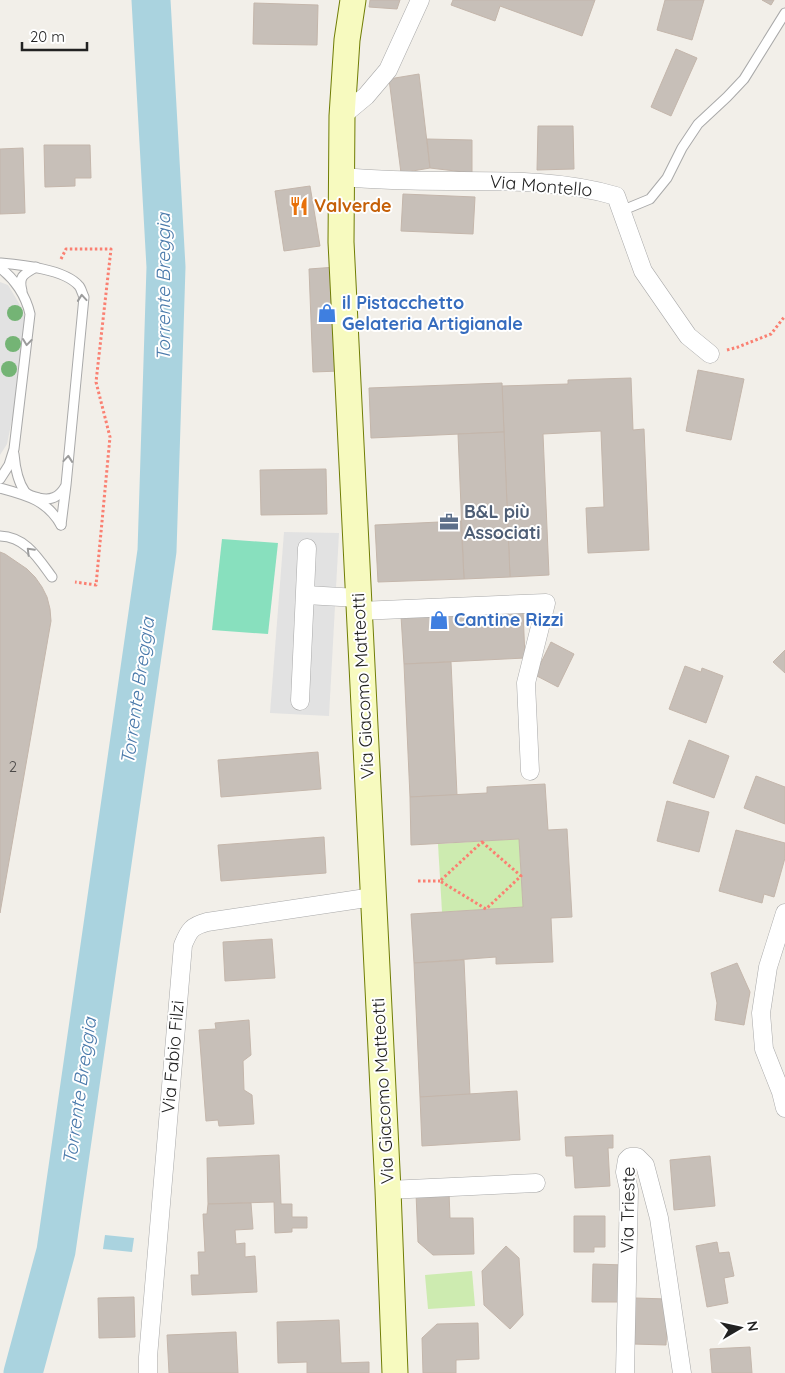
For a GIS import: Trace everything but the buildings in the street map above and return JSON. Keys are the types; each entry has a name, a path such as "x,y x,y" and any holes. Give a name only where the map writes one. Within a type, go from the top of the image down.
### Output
{"street":[{"name":"Via Giacomo Matteotti","path":"353,0 347,40 342,116 341,242 388,1190 395,1373"},
{"path":"342,116 366,96 388,70 420,0"},
{"name":"Via Montello","path":"341,177 385,180 510,181 578,186 616,196 643,271 688,336 710,354"},
{"path":"300,701 307,548"},
{"path":"306,595 359,605 546,603 526,682 530,770"},
{"name":"Via Fabio Filzi","path":"148,1373 183,944 188,932 198,924 207,922 373,897"},
{"path":"785,913 768,967 761,1013 764,1048 781,1092 785,1108"},
{"name":"Via Trieste","path":"625,1373 629,1190 625,1172 627,1160 630,1157 637,1157 645,1164 658,1218 682,1373"},
{"path":"388,1190 536,1183"}],"lane":[{"path":"621,211 650,199 667,178 682,148 698,124 744,79 785,13"},
{"path":"0,263 36,267 71,279 80,286 84,297 61,525 53,513 24,490 18,474 14,449"},
{"path":"23,295 20,284 22,277 36,267"},
{"path":"0,268 10,277 23,295 28,304 30,314 14,449 9,465 0,479"},
{"path":"0,488 50,500 62,493 66,485"},
{"path":"0,536 9,536 17,539 33,553 52,577"}],"path":[{"path":"54,273 66,249 111,249 96,382 110,437 96,585 75,582"},
{"path":"710,354 738,347 771,334 785,316"},
{"path":"418,881 440,881 486,909 521,876 482,842 440,881"}],"green space":[{"path":"222,539 278,543 268,634 212,630"},
{"path":"519,839 523,907 442,912 438,844"},
{"path":"472,1271 475,1306 428,1309 425,1275"}],"shaded area":[{"path":"0,282 8,285 23,310 25,323 14,410 7,444 0,455"},
{"path":"284,532 339,533 329,716 270,713"}],"water":[{"path":"105,1235 134,1238 132,1252 103,1249"}],"waterway":[{"name":"Torrente Breggia","path":"23,1373 56,1251 157,551 166,267 151,0"}],"place":[{"name":"Valverde","path":"299,206"},
{"name":"il Pistacchetto Gelateria Artigianale","path":"327,313"},
{"name":"B&L più Associati","path":"449,522"},
{"name":"Cantine Rizzi","path":"439,620"}]}
